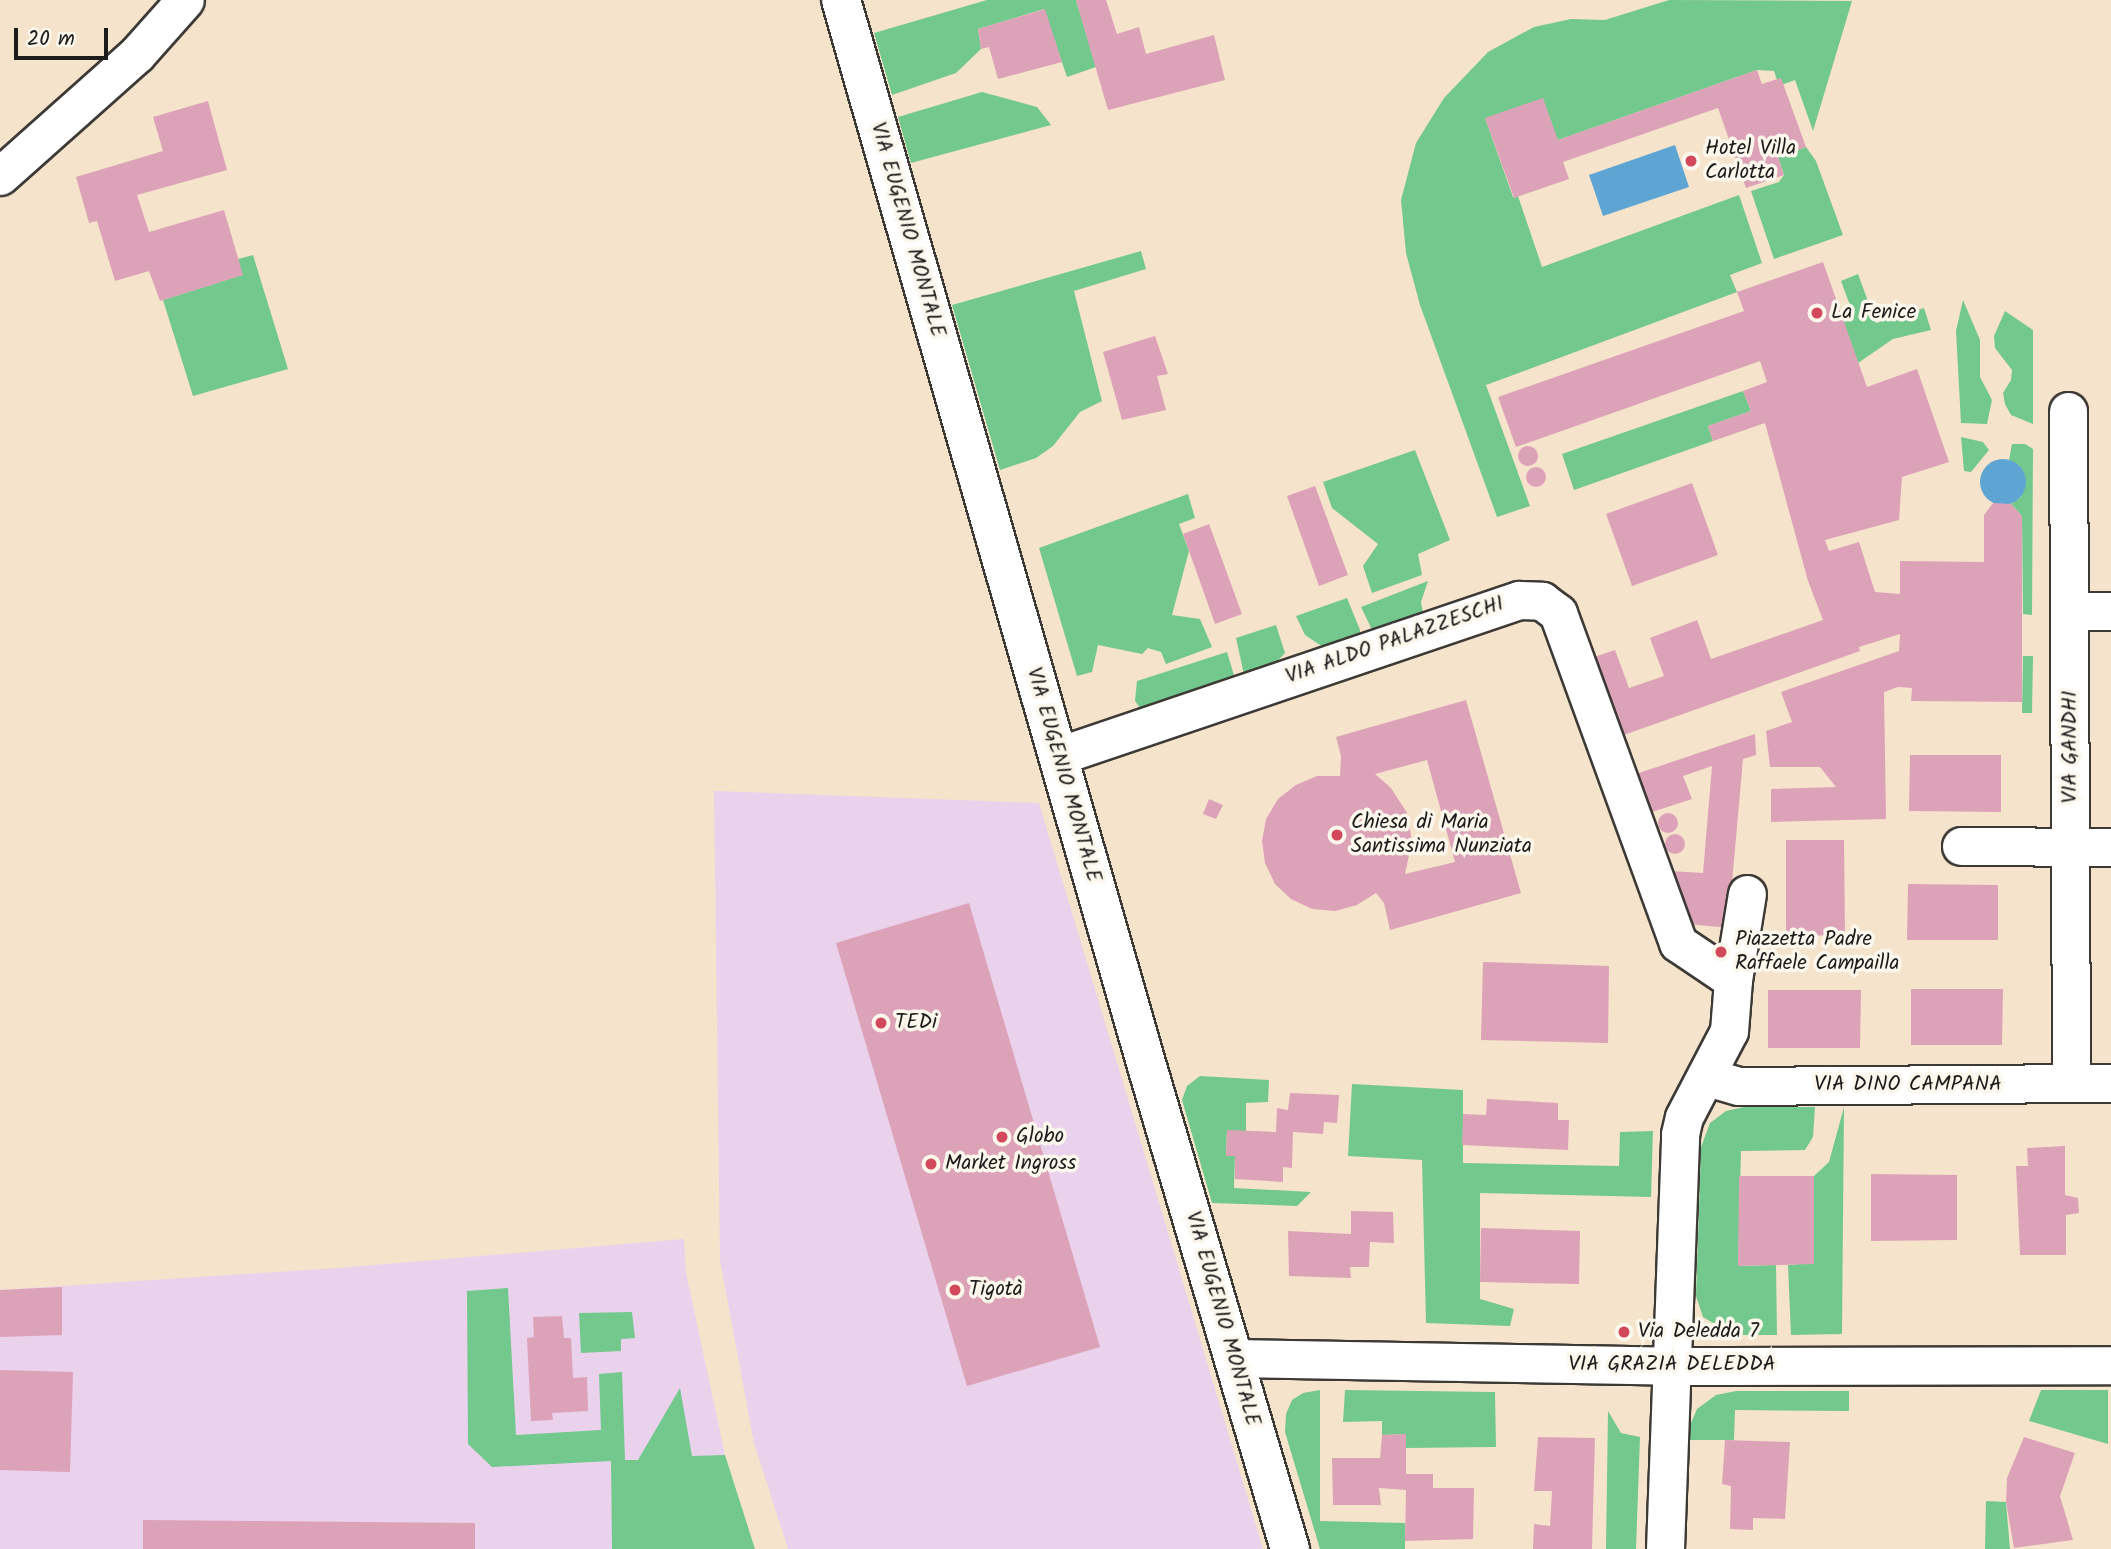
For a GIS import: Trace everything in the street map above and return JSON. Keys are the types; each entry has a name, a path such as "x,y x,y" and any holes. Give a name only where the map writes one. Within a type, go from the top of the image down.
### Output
{"main road":[{"name":"VIA EUGENIO MONTALE","path":"841,0 1290,1549"}],"street":[{"path":"0,176 137,54 185,0"},
{"name":"VIA GANDHI","path":"2068,411 2071,1083"},
{"name":"VIA ALDO PALAZZESCHI","path":"1058,756 1518,600 1542,601 1558,613 1678,943 1733,981"},
{"path":"2070,611 2111,611"},
{"path":"1961,846 2111,847"},
{"path":"1665,1549 1680,1134 1684,1117 1729,1031 1733,981 1747,894"},
{"name":"VIA DINO CAMPANA","path":"1707,1077 1739,1086 2111,1083"},
{"name":"VIA GRAZIA DELEDDA","path":"1233,1359 1673,1366 2111,1365"}],"shaded area":[{"path":"714,791 1039,803 1263,1549 788,1549 754,1443 720,1260"},
{"path":"684,1239 686,1273 725,1455 612,1461 612,1549 0,1549 0,1290 338,1268"}],"green space":[{"path":"987,0 1076,0 1096,67 1067,77 1044,9 978,29 981,49 956,73 892,95 874,33"},
{"path":"1669,0 1852,1 1813,131 1795,80 1779,86 1774,71 1757,70 1558,140 1485,118 1513,197 1518,196 1542,267 1739,195 1762,263 1730,275 1737,292 1486,385 1530,506 1497,517 1420,305 1406,253 1401,200 1416,143 1444,98 1488,52 1534,27 1571,19 1605,20"},
{"path":"982,92 1037,107 1051,125 911,163 898,117"},
{"path":"1806,147 1816,161 1843,235 1774,259 1751,191 1779,182 1784,175 1778,157"},
{"path":"1141,251 1146,269 1074,291 1102,401 1080,412 1053,446 1036,458 1000,470 952,305"},
{"path":"253,255 288,369 193,396 163,300 242,275 238,259"},
{"path":"1858,274 1876,323 1924,308 1931,330 1893,339 1858,363 1843,321 1854,316 1841,281"},
{"path":"1963,300 1980,340 1980,377 1992,400 1987,424 1961,423 1956,331"},
{"path":"2005,311 2033,330 2033,424 2011,415 2005,404 2003,393 2011,380 2012,370 1995,348 1994,336"},
{"path":"1743,391 1751,411 1708,426 1713,441 1574,490 1562,454"},
{"path":"1961,437 1983,442 1989,450 1971,472 1964,471"},
{"path":"2012,444 2025,444 2033,449 2032,615 2023,614 2022,516 2011,504 2021,497 2020,466 2009,460"},
{"path":"1415,450 1450,540 1418,554 1422,575 1372,593 1363,566 1378,544 1332,508 1323,482"},
{"path":"1188,494 1195,518 1179,524 1189,551 1172,615 1200,619 1212,647 1166,664 1161,652 1148,648 1142,654 1098,645 1092,672 1077,676 1039,548"},
{"path":"1428,581 1421,602 1424,618 1375,636 1361,607"},
{"path":"1347,598 1360,630 1359,641 1336,649 1320,645 1305,635 1296,616"},
{"path":"1276,625 1285,653 1268,671 1245,679 1236,638"},
{"path":"1227,652 1236,682 1143,712 1135,701 1137,681"},
{"path":"2023,656 2033,656 2032,713 2022,713"},
{"path":"1200,1076 1269,1080 1268,1102 1246,1103 1246,1131 1227,1131 1226,1156 1235,1156 1234,1188 1311,1192 1297,1206 1212,1203 1182,1100 1187,1086"},
{"path":"1352,1084 1463,1090 1463,1163 1619,1166 1620,1132 1653,1131 1651,1197 1480,1193 1480,1299 1514,1309 1510,1326 1426,1323 1422,1160 1348,1156"},
{"path":"1744,1107 1815,1107 1813,1137 1805,1150 1741,1151 1738,1266 1776,1265 1777,1335 1733,1335 1703,1317 1696,1296 1701,1147 1710,1123 1726,1111"},
{"path":"1844,1107 1842,1334 1791,1335 1788,1265 1814,1263 1814,1176 1829,1162"},
{"path":"508,1288 516,1435 601,1430 599,1374 622,1372 625,1460 638,1460 680,1388 692,1456 725,1455 755,1549 612,1549 611,1461 492,1467 468,1444 467,1291"},
{"path":"632,1312 635,1338 621,1339 621,1351 581,1353 579,1313"},
{"path":"1320,1390 1320,1521 1405,1523 1405,1549 1320,1549 1285,1432 1286,1414 1292,1400 1303,1393"},
{"path":"1345,1390 1495,1392 1496,1447 1406,1448 1406,1434 1382,1435 1382,1421 1343,1422"},
{"path":"2041,1390 2108,1390 2108,1444 2029,1421"},
{"path":"1736,1391 1849,1391 1849,1411 1735,1410 1734,1440 1688,1440 1688,1430 1697,1409 1716,1395"},
{"path":"1608,1411 1621,1433 1640,1437 1636,1549 1606,1549"},
{"path":"1986,1501 2006,1502 2010,1549 1985,1549"}],"water":[{"path":"1675,145 1689,187 1603,216 1589,175"},
{"path":"2003,459 2019,466 2026,482 2019,498 2003,505 1987,498 1980,482 1987,466"}],"building":[{"path":"1076,0 1106,0 1117,34 1139,27 1146,54 1214,35 1225,80 1108,110"},
{"path":"1045,9 1062,62 998,79 989,47 981,49 978,29"},
{"path":"1757,70 1762,84 1781,78 1806,147 1778,157 1784,175 1746,188 1718,108 1563,162 1569,179 1514,198 1485,118 1543,98 1558,140"},
{"path":"208,101 227,170 137,195 149,232 224,210 243,275 160,301 149,271 115,281 97,221 89,223 76,177 163,151 153,117"},
{"path":"1823,262 1867,387 1917,369 1949,462 1902,477 1899,520 1825,540 1829,551 1859,542 1875,592 1900,594 1900,561 1984,562 1984,515 1993,503 2011,504 2022,516 2022,702 1911,701 1912,688 1898,687 1884,692 1886,819 1771,822 1771,789 1836,787 1820,767 1770,767 1766,731 1792,722 1781,692 1899,651 1900,634 1859,647 1860,651 1621,736 1594,657 1615,650 1629,688 1664,676 1650,638 1697,620 1711,659 1823,620 1808,581 1765,423 1713,441 1708,426 1751,411 1743,391 1767,382 1760,361 1516,447 1498,397 1744,311 1737,292"},
{"path":"1155,336 1168,374 1157,376 1166,410 1122,420 1103,352"},
{"path":"1528,446 1535,449 1538,456 1535,463 1528,466 1521,463 1518,456 1521,449"},
{"path":"1536,467 1543,470 1546,477 1543,484 1536,487 1529,484 1526,477 1529,470"},
{"path":"1692,483 1718,555 1632,586 1606,514"},
{"path":"1315,486 1348,575 1319,586 1287,496"},
{"path":"1209,524 1242,614 1215,624 1183,534"},
{"path":"1466,700 1521,893 1390,930 1384,903 1376,893 1357,905 1335,911 1312,909 1291,899 1275,884 1265,863 1262,841 1266,819 1278,799 1296,785 1317,776 1340,776 1341,756 1336,737","holes":["1427,760 1455,862 1405,874 1412,841 1407,813 1391,788 1375,774"]},
{"path":"1755,734 1756,755 1743,759 1728,928 1689,924 1670,871 1703,873 1712,766 1683,776 1692,799 1649,813 1636,774"},
{"path":"1910,755 2001,755 2001,812 1909,811"},
{"path":"1209,799 1223,805 1216,819 1203,814"},
{"path":"1664,813 1672,813 1678,823 1672,833 1664,833 1658,827 1658,819"},
{"path":"1671,834 1679,834 1685,844 1679,854 1671,854 1665,848 1665,840"},
{"path":"1786,840 1844,840 1845,935 1786,936"},
{"path":"1908,884 1998,885 1998,940 1907,940"},
{"path":"969,903 1100,1347 967,1386 836,943"},
{"path":"1483,962 1609,966 1608,1043 1481,1040"},
{"path":"1911,989 2003,989 2002,1045 1911,1045"},
{"path":"1768,990 1861,990 1860,1048 1768,1048"},
{"path":"1290,1093 1339,1095 1337,1123 1324,1122 1323,1134 1293,1132 1292,1168 1283,1167 1283,1182 1235,1179 1235,1156 1226,1156 1227,1130 1276,1132 1277,1108 1288,1110"},
{"path":"1487,1099 1558,1103 1558,1120 1569,1120 1568,1150 1462,1145 1463,1114 1486,1115"},
{"path":"2065,1146 2065,1195 2078,1198 2079,1213 2066,1215 2066,1255 2020,1255 2016,1166 2028,1166 2027,1148"},
{"path":"1871,1174 1957,1175 1957,1240 1871,1241"},
{"path":"1739,1176 1814,1176 1814,1264 1738,1266"},
{"path":"1351,1211 1393,1212 1394,1243 1370,1242 1369,1267 1350,1267 1351,1278 1289,1276 1288,1231 1351,1234"},
{"path":"1481,1228 1580,1231 1579,1284 1480,1282"},
{"path":"62,1287 62,1335 0,1337 0,1290"},
{"path":"562,1316 564,1338 571,1338 573,1378 587,1377 588,1411 552,1413 553,1420 531,1421 527,1338 534,1337 533,1317"},
{"path":"0,1370 73,1372 70,1472 0,1470"},
{"path":"1406,1434 1406,1474 1433,1474 1433,1488 1474,1488 1473,1539 1405,1541 1406,1490 1379,1488 1381,1505 1333,1505 1332,1458 1380,1458 1382,1435"},
{"path":"1538,1437 1595,1438 1592,1549 1533,1549 1534,1524 1550,1526 1552,1491 1534,1491"},
{"path":"2024,1437 2075,1453 2060,1496 2073,1540 2014,1548 2006,1502 2007,1478"},
{"path":"1725,1440 1790,1442 1785,1519 1753,1518 1753,1530 1730,1529 1731,1486 1722,1484"},
{"path":"143,1520 475,1523 475,1549 143,1549"}],"place":[{"name":"Hotel Villa Carlotta","path":"1691,161"},
{"name":"La Fenice","path":"1817,313"},
{"name":"Chiesa di Maria Santissima Nunziata","path":"1337,835"},
{"name":"Piazzetta Padre Raffaele Campailla","path":"1721,952"},
{"name":"TEDi","path":"881,1023"},
{"name":"Globo","path":"1002,1137"},
{"name":"Market Ingross","path":"931,1164"},
{"name":"Tigotà","path":"955,1290"},
{"name":"Via Deledda 7","path":"1624,1332"}]}
